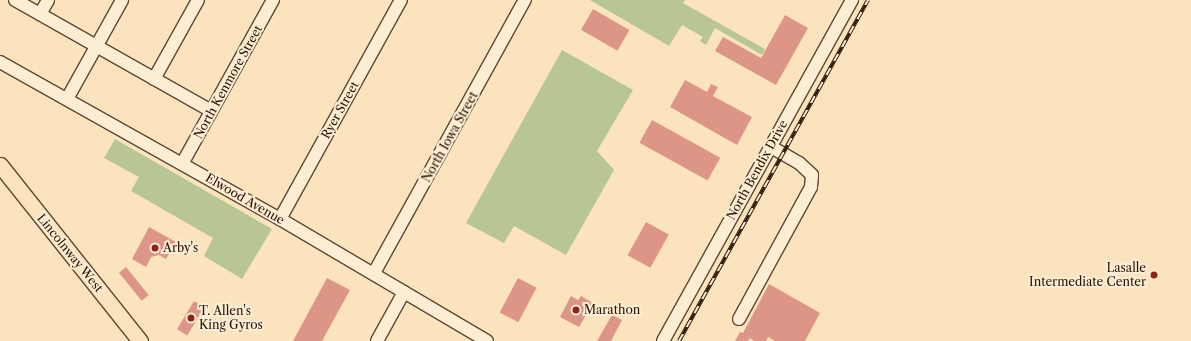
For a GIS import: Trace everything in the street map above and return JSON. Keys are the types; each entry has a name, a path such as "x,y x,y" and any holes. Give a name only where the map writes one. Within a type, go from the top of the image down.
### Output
{"main road":[{"name":"Lincolnway West","path":"0,164 140,341"}],"street":[{"path":"15,0 212,111"},
{"path":"40,14 48,0"},
{"path":"67,99 122,0"},
{"path":"154,79 198,0"},
{"name":"North Kenmore Street","path":"182,164 273,0"},
{"name":"Ryer Street","path":"280,219 401,0"},
{"name":"North Iowa Street","path":"374,274 525,0"},
{"name":"North Bendix Drive","path":"663,341 852,0"},
{"name":"Elwood Avenue","path":"0,62 280,219 487,341"},
{"path":"739,319 811,187 812,174 799,163 770,147"},
{"path":"377,341 404,292"}],"green space":[{"path":"590,0 685,0 683,3 765,49 762,55 715,28 706,45 700,41 703,37 682,25 669,46"},
{"path":"562,50 633,90 597,151 614,170 566,255 514,226 504,243 466,223"},
{"path":"115,139 272,229 242,279 204,256 213,238 131,191 139,177 104,158"}],"building":[{"path":"593,9 629,30 617,51 581,30"},
{"path":"785,15 808,28 776,85 715,51 723,37 761,58"},
{"path":"685,80 707,92 711,84 718,87 713,96 752,117 737,145 670,107"},
{"path":"652,120 720,158 708,181 639,143"},
{"path":"646,222 669,235 650,268 628,255"},
{"name":"Arby's","path":"149,227 176,242 166,259 159,255 151,257 146,267 132,259"},
{"path":"126,267 149,295 142,301 119,273"},
{"path":"327,278 350,290 322,341 293,341"},
{"path":"518,278 537,288 518,322 500,312"},
{"path":"769,284 820,313 805,341 775,341 768,337 766,341 754,341 750,338 748,341 735,341 740,332 743,333"},
{"name":"Marathon","path":"571,296 578,300 581,296 593,303 579,327 560,317"},
{"name":"T. Allen's King Gyros","path":"194,301 204,307 187,335 177,329"},
{"name":"Marathon","path":"612,315 622,320 611,341 597,341"}],"railway":[{"path":"679,341 868,0"}],"place":[{"name":"Arby's","path":"155,248"},
{"name":"Lasalle Intermediate Center","path":"1154,275"},
{"name":"Marathon","path":"576,310"},
{"name":"T. Allen's King Gyros","path":"191,318"}]}
